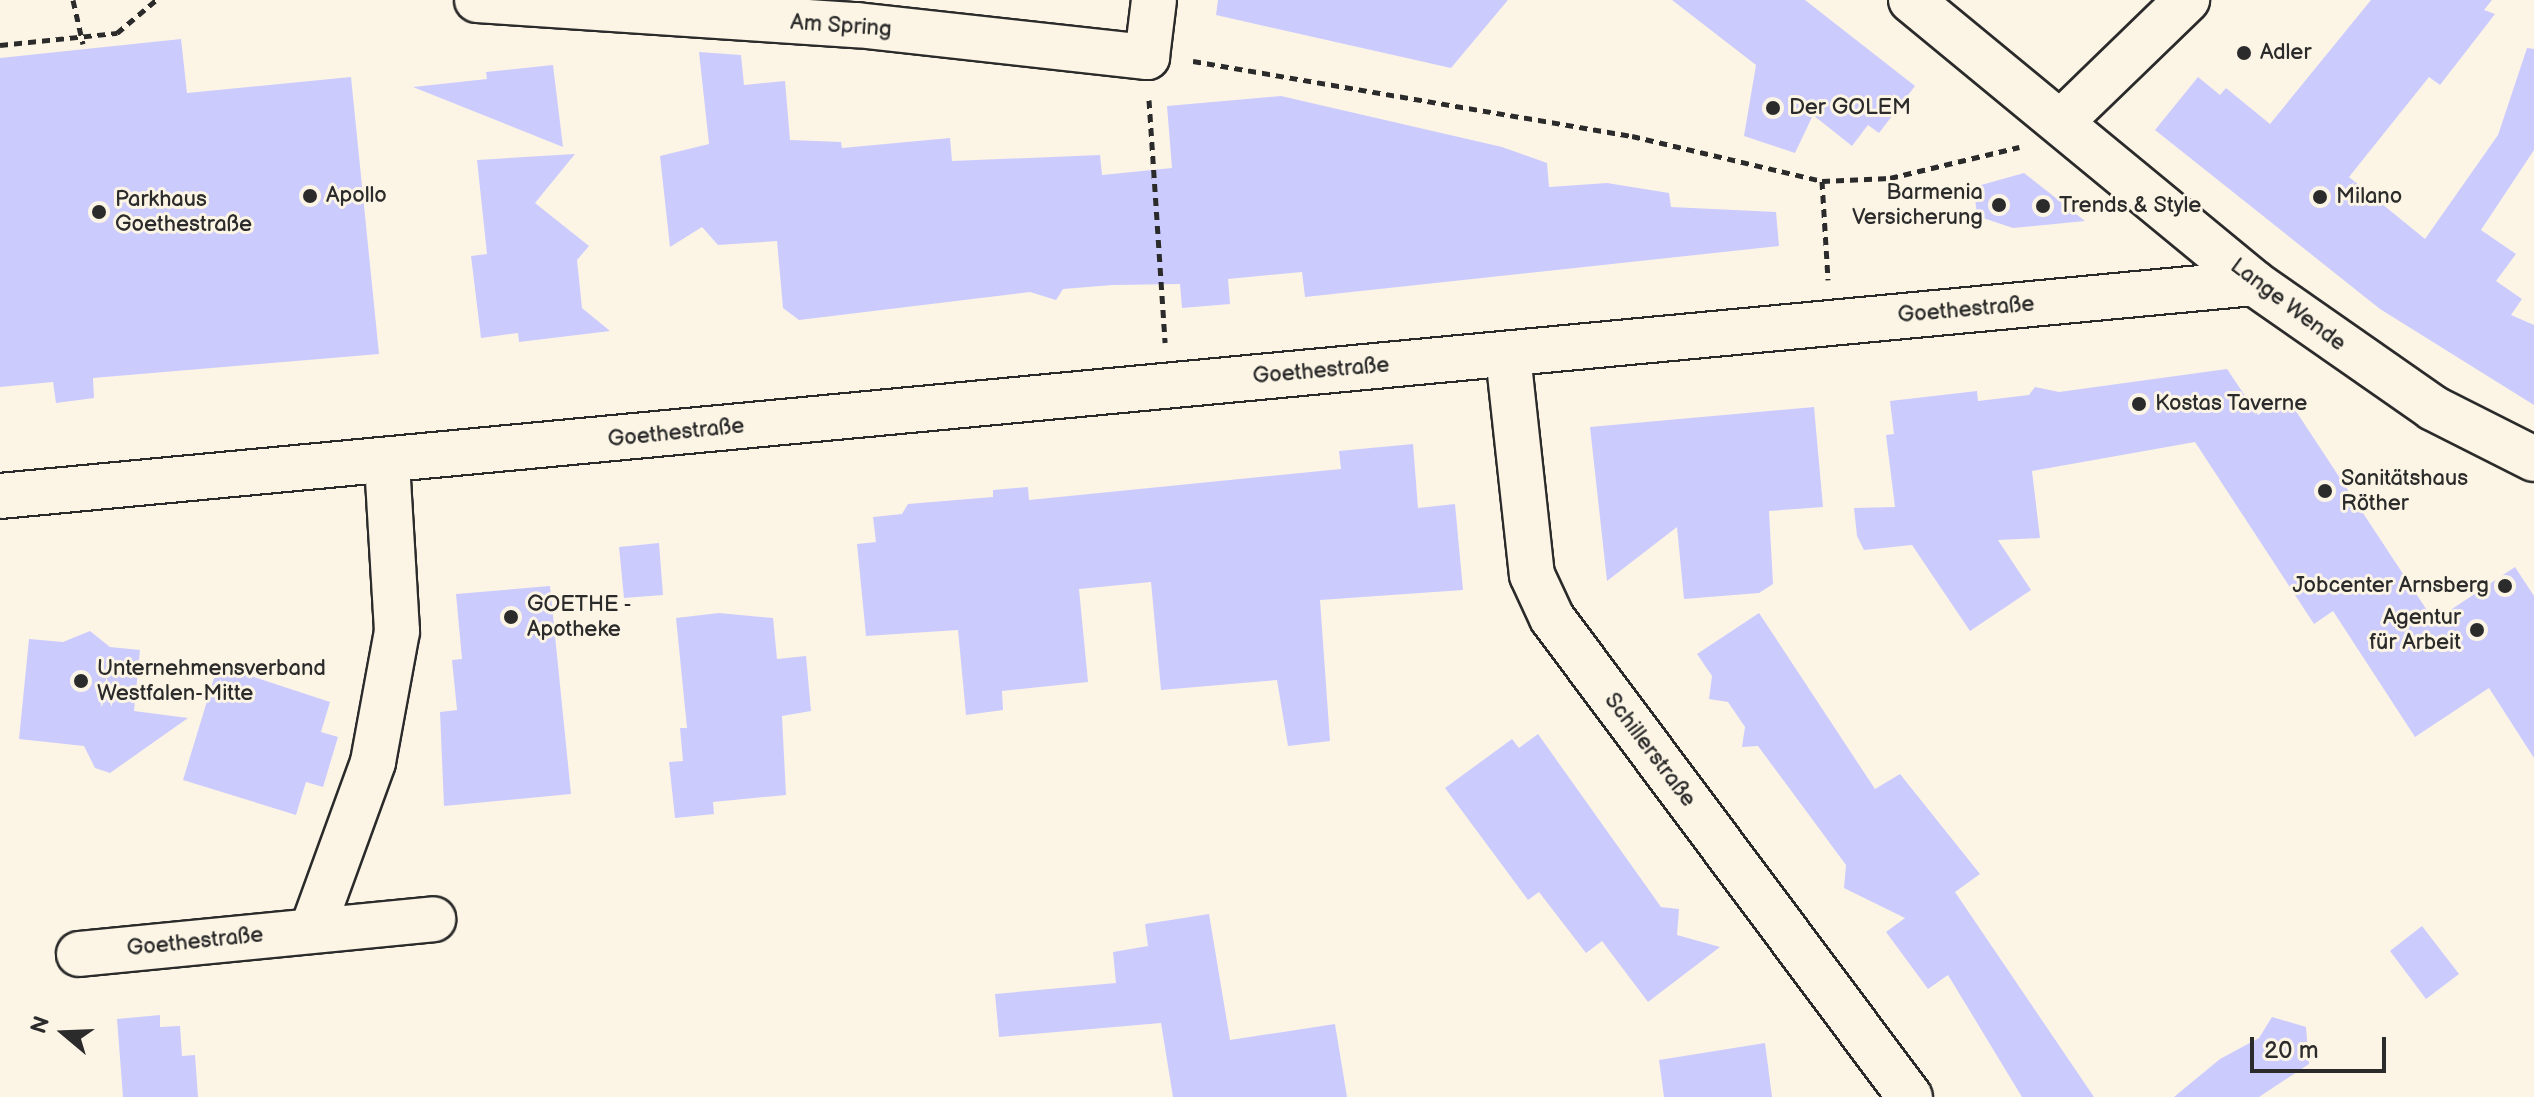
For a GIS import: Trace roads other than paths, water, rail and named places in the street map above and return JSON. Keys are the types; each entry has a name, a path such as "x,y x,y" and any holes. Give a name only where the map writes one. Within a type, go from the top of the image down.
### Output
{"street":[{"name":"Am Spring","path":"477,0 857,25 1147,57 1154,0"},
{"name":"Lange Wende","path":"1911,0 2070,125 2254,283 2433,408 2534,459"},
{"path":"2070,125 2187,0"},
{"name":"Goethestraße","path":"0,496 387,462 1168,383 1508,355 2254,283"},
{"name":"Schillerstraße","path":"1508,355 1532,575 1552,618 1910,1097"},
{"path":"312,930 373,762 397,631 387,462"},
{"name":"Goethestraße","path":"79,954 433,919"}],"place":[{"name":"Adler","path":"2244,53"},
{"name":"Der GOLEM","path":"1773,108"},
{"name":"Apollo","path":"310,196"},
{"name":"Milano","path":"2320,197"},
{"name":"Barmenia Versicherung","path":"1999,205"},
{"name":"Trends & Style","path":"2043,206"},
{"name":"Parkhaus Goethestraße","path":"99,212"},
{"name":"Kostas Taverne","path":"2139,404"},
{"name":"Sanitätshaus Röther","path":"2325,491"},
{"name":"Jobcenter Arnsberg","path":"2505,586"},
{"name":"GOETHE - Apotheke","path":"511,617"},
{"name":"Agentur für Arbeit","path":"2477,630"},
{"name":"Unternehmensverband Westfalen-Mitte","path":"81,681"}]}
